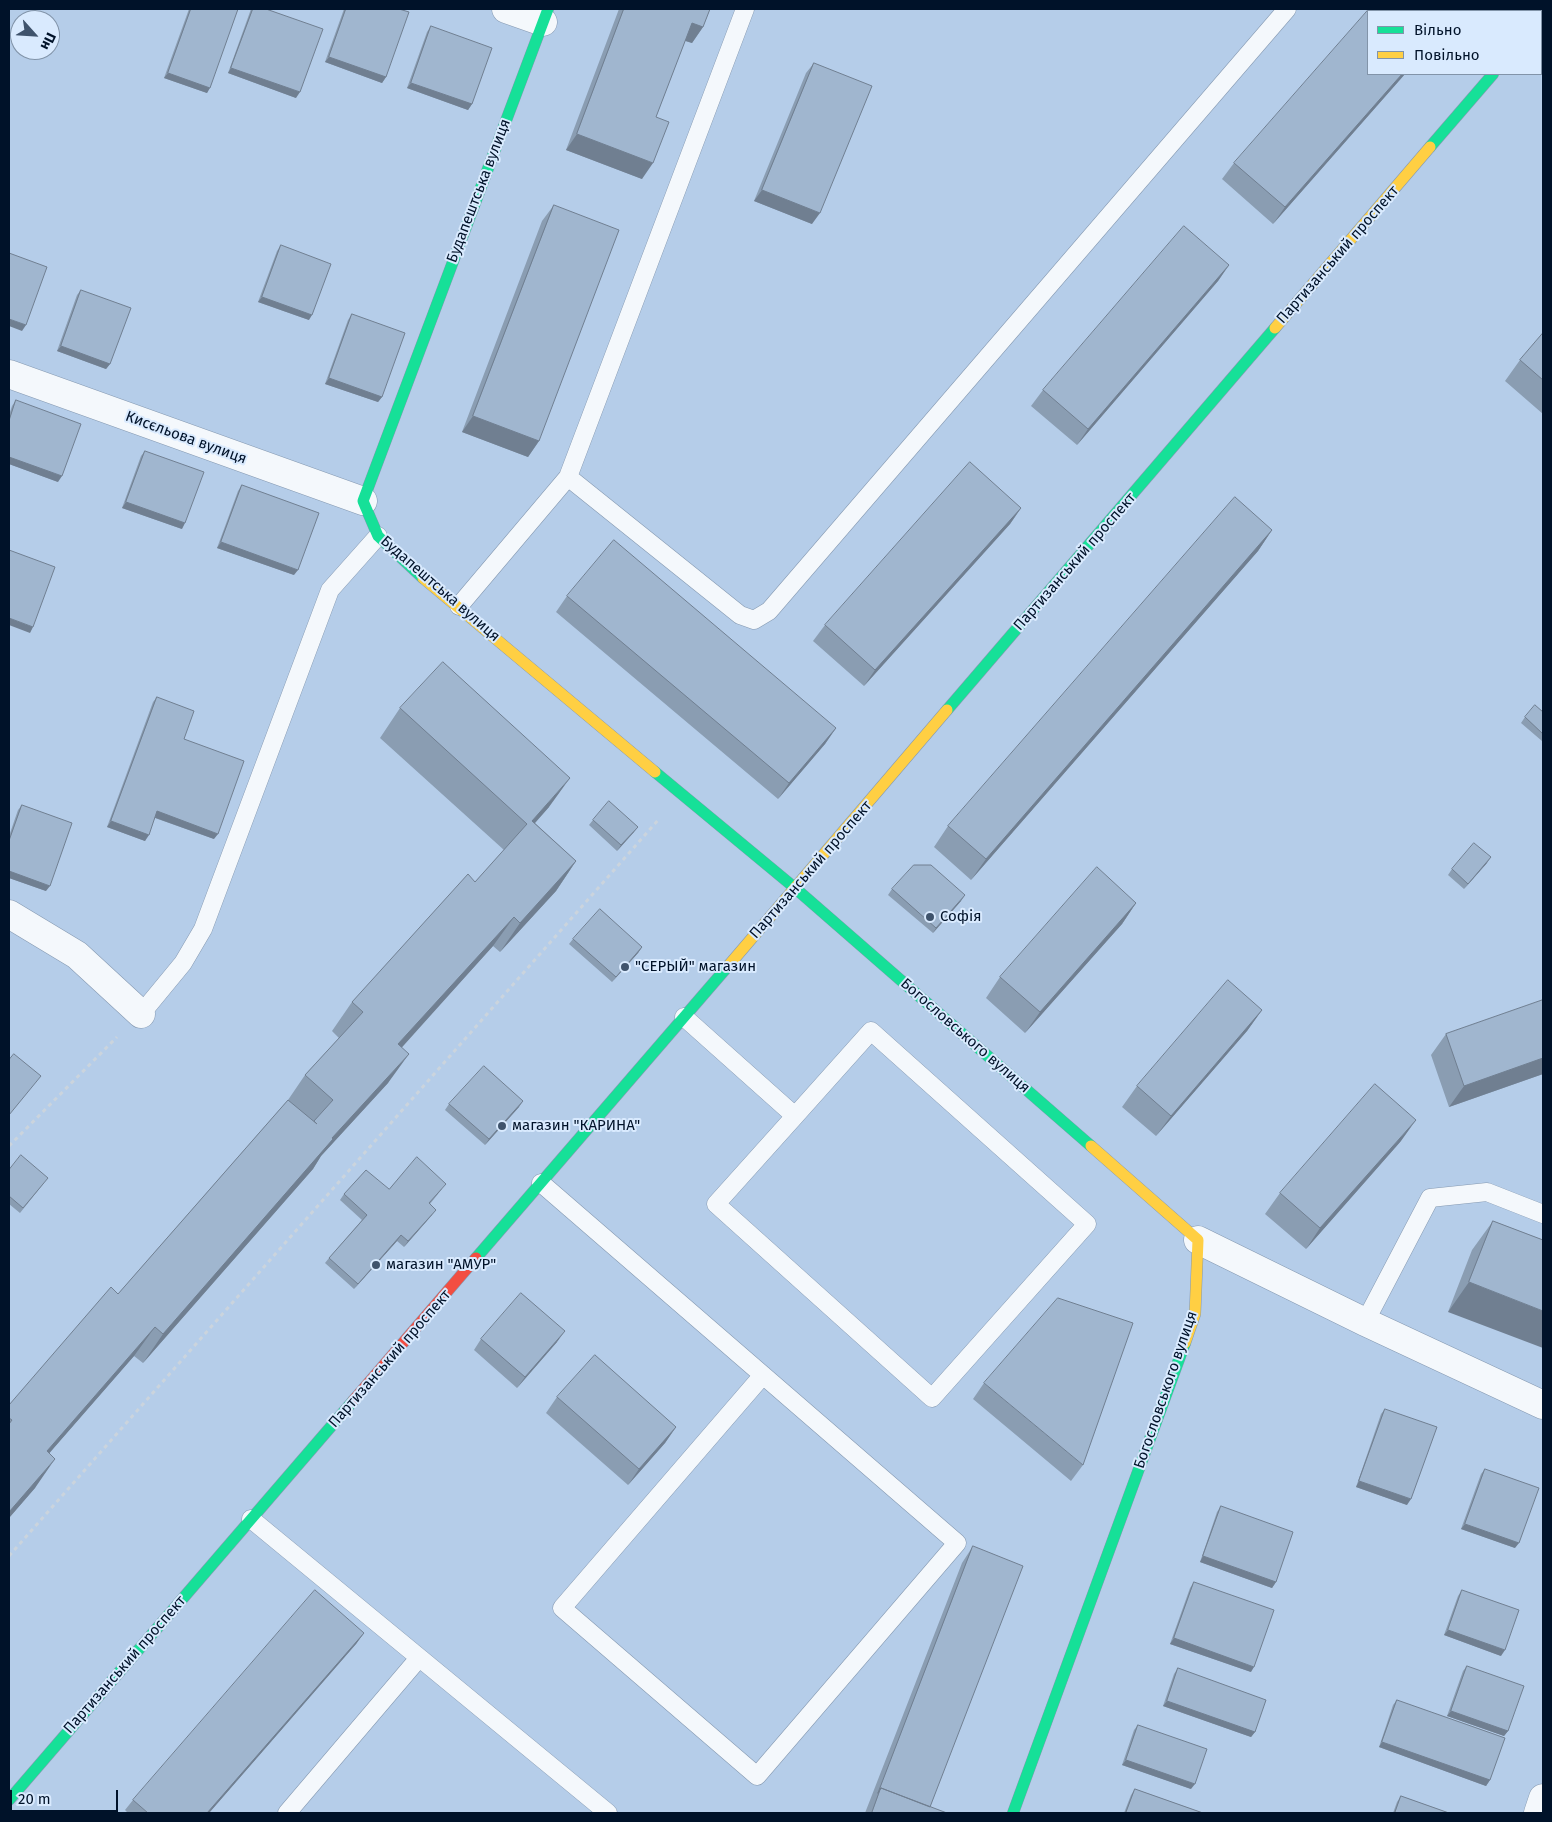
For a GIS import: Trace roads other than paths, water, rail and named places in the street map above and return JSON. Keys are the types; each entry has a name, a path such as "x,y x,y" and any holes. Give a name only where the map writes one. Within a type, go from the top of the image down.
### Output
{"street":[{"path":"506,9 545,15"},
{"name":"Будапештська вулиця","path":"545,15 363,501 378,536 426,581 459,606 795,888"},
{"name":"Партизанський проспект","path":"9,1800 542,1183 1490,75"},
{"name":"Кисєльова вулиця","path":"9,374 363,501"},
{"name":"Богословського вулиця","path":"795,888 1198,1240 1195,1314 1013,1813"},
{"path":"9,914 77,955 141,1014"},
{"path":"1198,1240 1365,1322 1543,1405"},
{"path":"1538,1813 1543,1798"}],"lane":[{"path":"459,606 568,477 745,9"},
{"path":"568,477 740,615 754,620 769,611 1287,9"},
{"path":"141,1014 184,963 203,929 330,590 378,536"},
{"path":"684,1017 795,1116"},
{"path":"871,1031 1087,1224 932,1398 716,1204 795,1116 871,1031"},
{"path":"542,1183 958,1543 757,1776 562,1608 763,1375"},
{"path":"1365,1322 1430,1198 1487,1192 1543,1214"},
{"path":"251,1520 608,1813"},
{"path":"287,1813 419,1658"}],"place":[{"name":"Софія","path":"930,917"},
{"name":"\"СЕРЫЙ\" магазин","path":"625,967"},
{"name":"магазин \"КАРИНА\"","path":"502,1126"},
{"name":"магазин \"АМУР\"","path":"376,1265"}]}
